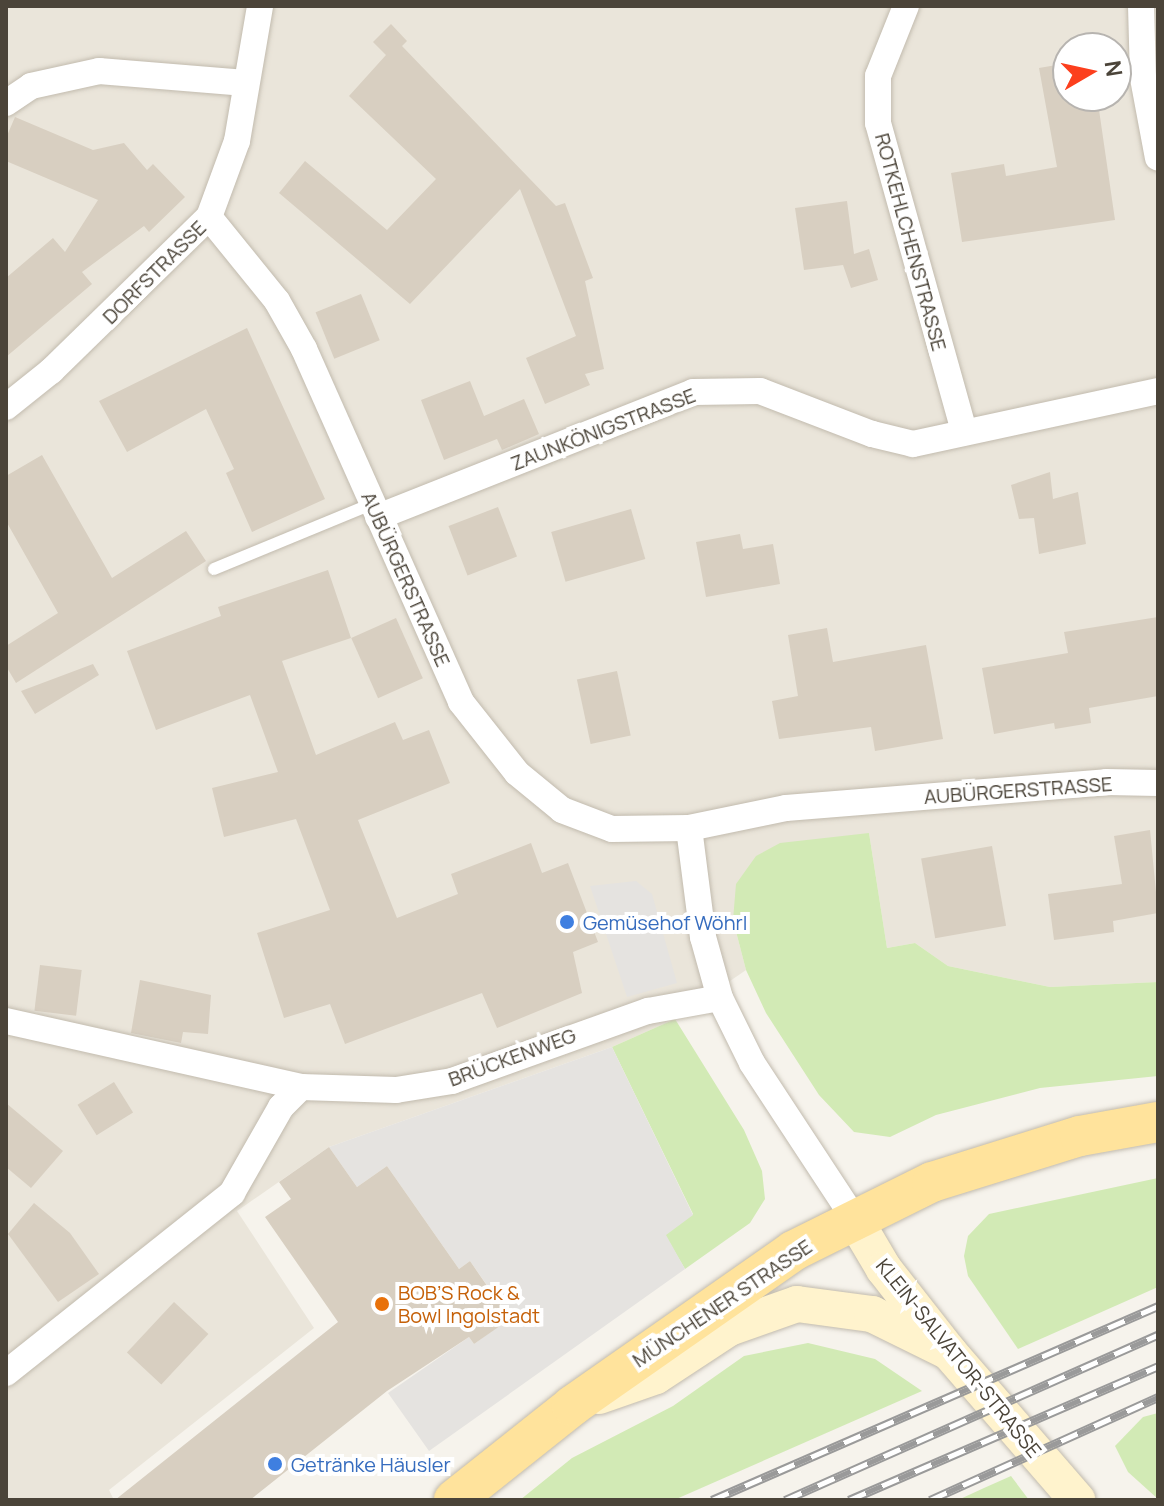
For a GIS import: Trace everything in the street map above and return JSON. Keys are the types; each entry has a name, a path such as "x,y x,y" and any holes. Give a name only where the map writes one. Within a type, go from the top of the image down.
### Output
{"main road":[{"name":"MÜNCHENER STRASSE","path":"454,1500 572,1406 728,1294 855,1220 932,1182 1002,1157 1158,1122"},
{"name":"KLEIN-SALVATOR-STRASSE","path":"855,1220 884,1269 949,1352 1077,1500"},
{"path":"572,1406 656,1376 729,1328 797,1304 872,1314 949,1352"}],"street":[{"name":"DORFSTRASSE","path":"6,407 51,371 209,217 231,167 260,6"},
{"name":"ROTKEHLCHENSTRASSE","path":"906,6 878,76 878,123 964,432"},
{"path":"1141,6 1143,78 1158,158"},
{"path":"6,103 31,86 99,71 246,83"},
{"name":"AUBÜRGERSTRASSE","path":"209,217 284,313 461,702 517,773 562,810 612,829 689,828 786,808 1106,782 1158,783"},
{"name":"ZAUNKÖNIGSTRASSE","path":"375,511 693,392 720,388 760,391 872,434 913,444 1158,391"},
{"path":"689,828 703,937 720,998"},
{"name":"BRÜCKENWEG","path":"6,1021 301,1087 396,1090 452,1081 648,1011 720,998"},
{"name":"KLEIN-SALVATOR-STRASSE","path":"720,998 752,1063 855,1220"},
{"path":"6,1373 232,1193 281,1107 301,1087"}],"lane":[{"path":"214,569 375,511"}],"shaded area":[{"path":"6,6 1158,6 1158,982 1050,987 948,966 915,943 887,948 869,833 733,920 746,970 675,1019 612,1047 329,1147 237,1211 314,1328 109,1490 114,1500 6,1500"},
{"path":"636,881 652,894 677,983 627,997 590,886"},
{"path":"612,1047 693,1215 666,1235 685,1269 429,1451 388,1393 469,1337 474,1344 510,1318 470,1261 459,1269 387,1166 357,1187 329,1147"}],"green space":[{"path":"869,833 887,948 915,943 948,966 1050,987 1158,982 1158,1076 1040,1088 936,1115 890,1137 854,1132 819,1095 766,1013 746,970 733,920 736,884 756,856 780,843"},
{"path":"675,1019 744,1130 762,1171 765,1199 750,1223 685,1269 665,1235 693,1214 612,1047"},
{"path":"1158,1178 1158,1287 1018,1349 968,1276 964,1256 968,1236 989,1214"},
{"path":"808,1343 875,1359 922,1391 674,1500 520,1500 572,1458 673,1406 744,1356"},
{"path":"1158,1413 1158,1499 1128,1472 1115,1446 1143,1417"},
{"path":"1011,1476 1029,1500 958,1500 984,1488"}],"building":[{"path":"391,24 407,41 402,46 556,206 565,203 593,278 585,281 604,369 585,374 590,385 545,404 526,358 576,336 520,189 410,304 279,193 305,161 387,230 436,179 349,96 386,55 373,42"},
{"path":"1052,66 1052,112 1099,112 1115,220 962,242 951,173 1004,164 1006,176 1057,167 1039,68"},
{"path":"15,117 93,150 124,143 147,170 153,164 185,197 149,232 144,226 82,272 92,284 6,357 6,278 53,238 65,252 98,200 6,161 6,138"},
{"path":"847,201 854,254 869,249 878,280 851,288 843,265 804,270 795,208"},
{"path":"361,294 380,340 334,359 316,312"},
{"path":"247,328 325,499 252,532 226,473 234,469 206,409 127,452 99,401"},
{"path":"470,381 484,416 524,399 539,434 502,450 497,439 444,460 421,400"},
{"path":"42,455 112,578 186,531 206,561 16,683 6,666 6,646 58,613 6,521 6,476"},
{"path":"1050,472 1053,499 1078,492 1086,544 1039,554 1034,518 1019,519 1011,485"},
{"path":"498,507 517,556 468,575 449,526"},
{"path":"631,509 645,559 566,582 551,532"},
{"path":"740,534 743,549 773,544 780,584 706,597 696,542"},
{"path":"328,570 351,638 282,661 316,755 395,722 403,740 429,730 450,783 358,820 397,918 458,894 451,874 531,843 542,873 568,863 598,942 573,952 582,993 497,1028 482,993 345,1044 330,1004 284,1018 257,933 330,910 296,819 224,837 212,788 278,772 250,695 156,730 127,651 221,616 218,607"},
{"path":"1158,617 1158,696 1089,708 1091,723 1055,729 1054,723 994,734 982,668 1068,653 1064,632"},
{"path":"396,618 423,678 378,698 351,638"},
{"path":"827,628 833,662 926,645 943,739 875,751 871,727 779,739 772,701 798,696 788,635"},
{"path":"93,664 99,675 35,714 21,691"},
{"path":"617,671 631,736 591,744 577,680"},
{"path":"1150,830 1158,913 1113,921 1114,932 1054,940 1048,894 1122,884 1114,836"},
{"path":"992,846 1006,926 935,938 921,859"},
{"path":"40,965 82,970 76,1016 34,1011"},
{"path":"140,980 211,995 208,1034 183,1032 181,1043 131,1033"},
{"path":"114,1082 133,1113 97,1135 78,1105"},
{"path":"6,1103 63,1151 31,1188 6,1167"},
{"path":"329,1147 357,1187 387,1166 459,1269 470,1261 510,1319 474,1344 469,1337 387,1391 250,1500 115,1500 338,1322 265,1217 291,1199 279,1182"},
{"path":"34,1203 70,1233 99,1274 58,1302 8,1234"},
{"path":"174,1302 208,1334 161,1385 127,1352"}],"railway":[{"path":"712,1500 1158,1306"},
{"path":"785,1500 1158,1335"},
{"path":"849,1500 1158,1366"},
{"path":"930,1500 1158,1397"}],"place":[{"name":"Gemüsehof Wöhrl","path":"567,922"},
{"name":"BOB’S Rock & Bowl Ingolstadt","path":"382,1304"},
{"name":"Getränke Häusler","path":"275,1464"}]}
